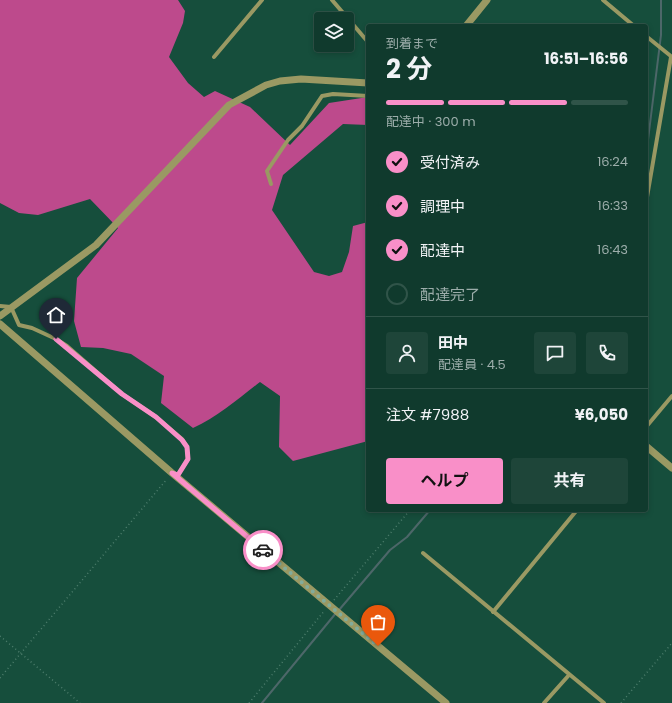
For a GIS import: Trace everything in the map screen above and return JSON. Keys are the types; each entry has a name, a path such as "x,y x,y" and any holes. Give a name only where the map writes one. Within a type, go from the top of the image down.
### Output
{"street":[{"path":"214,57 262,0"},
{"path":"332,0 366,40"},
{"path":"468,24 487,0"},
{"path":"603,0 632,24"},
{"path":"648,38 671,57 648,191"},
{"path":"0,316 96,245 230,105 266,85 287,80 301,78 366,83"},
{"path":"271,184 267,171 288,140 302,126 322,96 333,94 366,96"},
{"path":"0,306 11,307"},
{"path":"11,307 19,325 32,328 67,346 122,394 156,417 182,440 187,447 188,459 178,475 172,473"},
{"path":"0,324 172,473 446,703"},
{"path":"648,425 672,396"},
{"path":"648,448 672,468"},
{"path":"493,612 575,512"},
{"path":"423,553 604,703"},
{"path":"544,703 569,675"}],"path":[{"path":"0,678 172,473"},
{"path":"0,636 80,703"},
{"path":"621,703 672,643"}],"shaded area":[{"path":"0,0 178,0 185,11 183,23 169,57 188,83 204,97 215,91 250,107 290,145 329,103 366,97 366,125 343,124 283,175 272,210 314,272 329,276 342,272 349,252 353,226 366,223 366,442 293,461 279,447 280,396 260,382 220,413 193,428 161,403 164,376 131,354 103,348 81,347 74,321 77,278 118,228 90,199 38,215 19,213 0,203"}],"waterway":[{"path":"648,140 661,35 661,0"},
{"path":"339,610 390,550 407,537 428,512"},
{"path":"262,703 336,613"}],"way so far":[{"path":"263,550 378,646"}],"route":[{"path":"56,339 67,346 122,394 156,417 182,440 187,447 188,459 178,475 172,473 263,550"}]}
